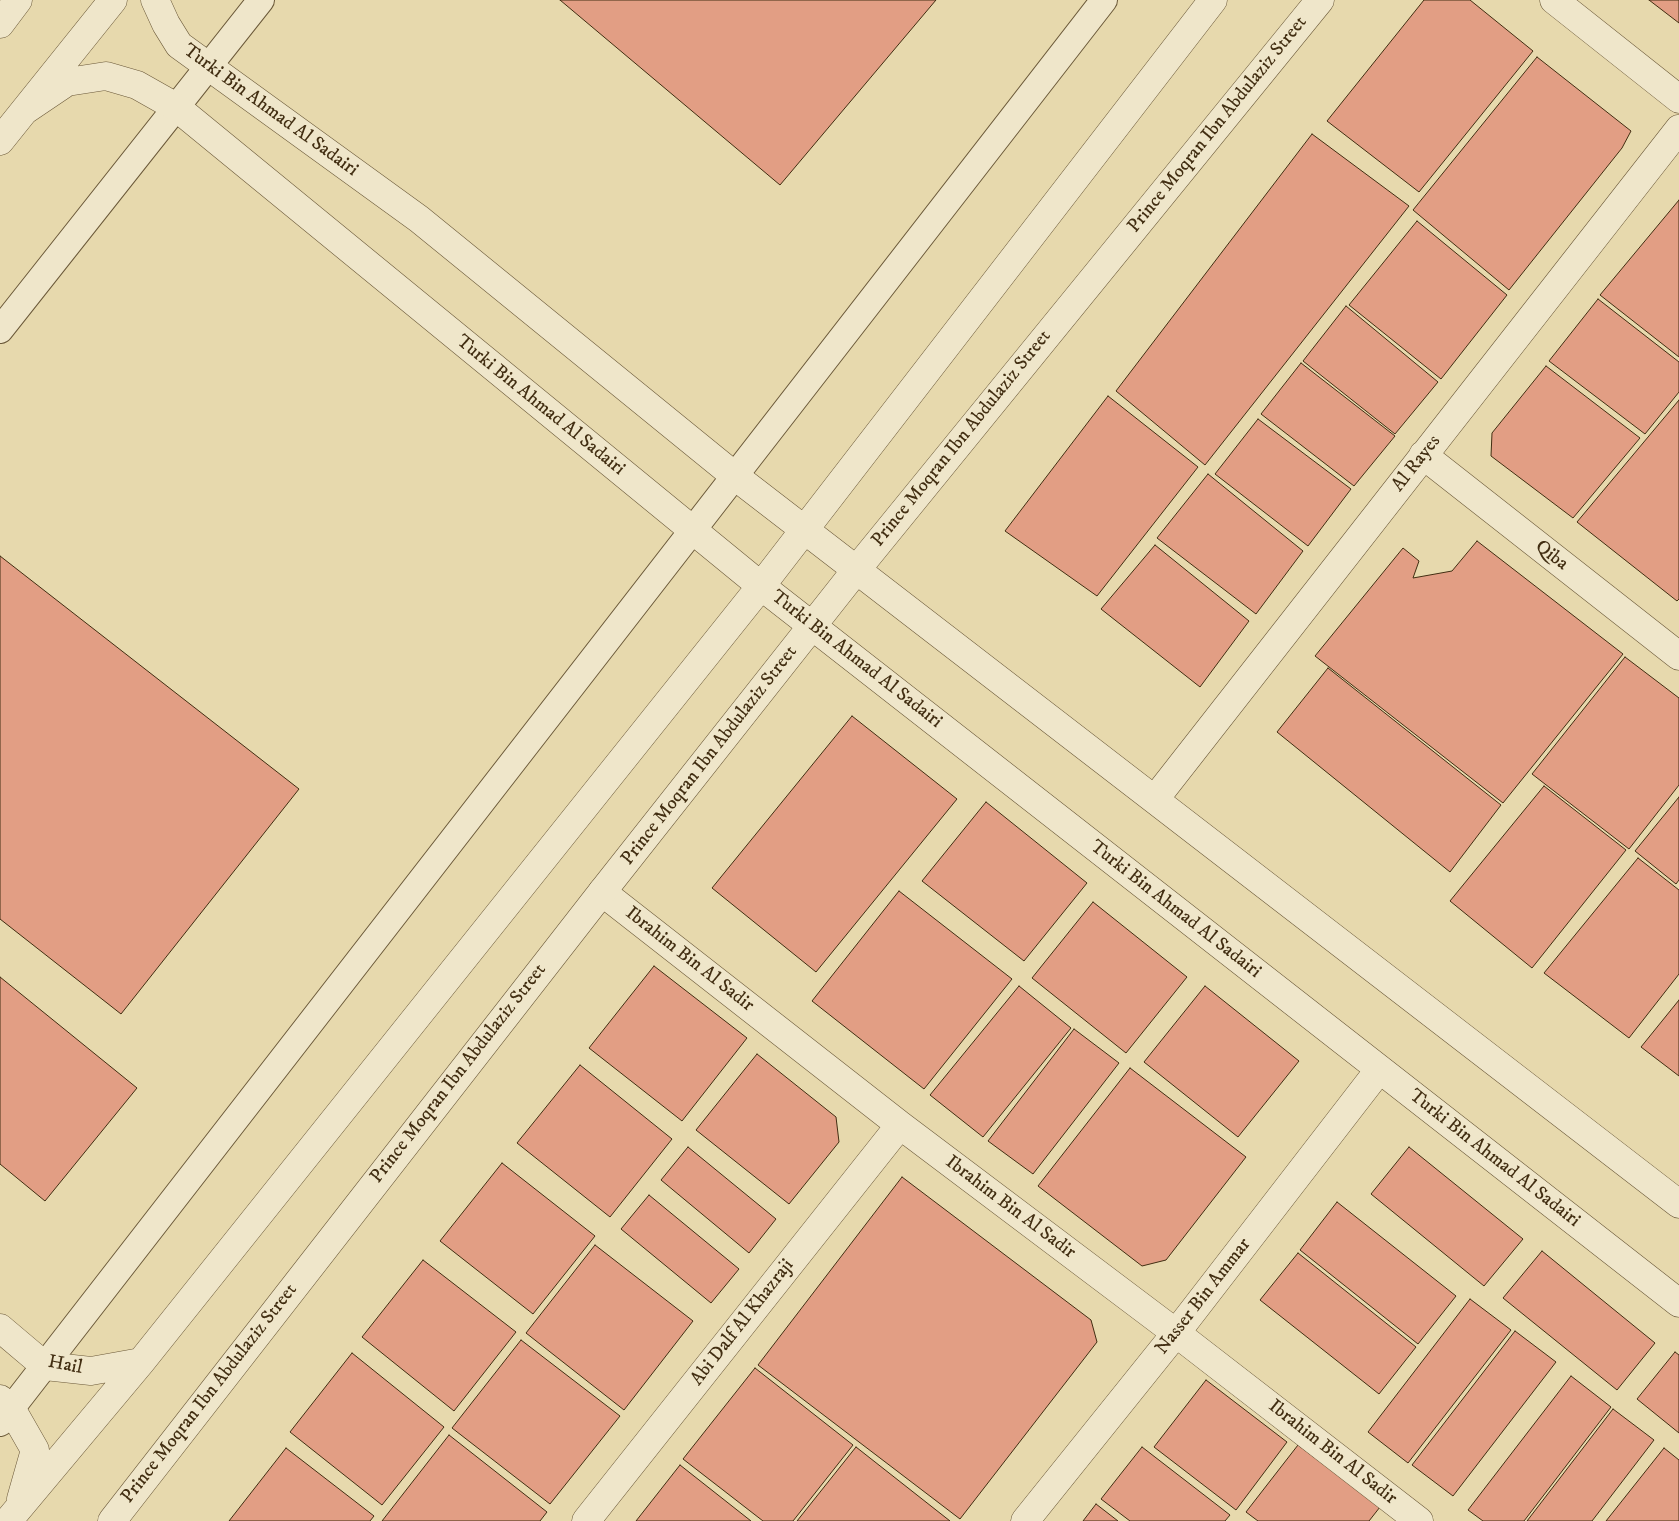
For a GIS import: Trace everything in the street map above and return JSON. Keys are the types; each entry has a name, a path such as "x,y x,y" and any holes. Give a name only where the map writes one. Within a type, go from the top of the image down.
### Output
{"street":[{"path":"0,24 18,0"},
{"path":"0,141 113,0"},
{"name":"Turki Bin Ahmad Al Sadairi","path":"156,0 155,3 179,46 418,219 736,477 1679,1204"},
{"path":"0,330 260,0"},
{"path":"14,1513 34,1450 4,1410 45,1366 1104,0"},
{"path":"14,1513 141,1362 761,586 1213,0"},
{"name":"Prince Moqran Ibn Abdulaziz Street","path":"112,1521 602,892 857,569 1320,0"},
{"path":"1554,0 1679,99"},
{"name":"Turki Bin Ahmad Al Sadairi","path":"24,111 67,82 106,76 137,85 176,107 761,586 1679,1303"},
{"name":"Al Rayes","path":"1155,799 1679,130"},
{"name":"Qiba","path":"1423,456 1679,656"},
{"name":"Ibrahim Bin Al Sadir","path":"602,892 900,1125 1176,1333 1420,1521"},
{"name":"Nasser Bin Ammar","path":"1025,1521 1176,1333 1379,1070"},
{"name":"Abi Dalf Al Khazraji","path":"586,1521 900,1125"},
{"name":"Hail","path":"0,1328 45,1366 91,1371 141,1362"}],"building":[{"path":"560,0 936,0 780,185"},
{"path":"1424,0 1470,0 1533,51 1419,192 1327,121"},
{"path":"1649,0 1679,0 1679,23"},
{"path":"1537,57 1631,131 1622,148 1509,290 1413,210"},
{"path":"1312,134 1409,206 1205,465 1116,391"},
{"path":"1679,200 1679,357 1600,295"},
{"path":"1417,221 1507,295 1441,379 1349,305"},
{"path":"1598,299 1679,362 1679,392 1645,434 1549,361"},
{"path":"1346,306 1438,382 1395,434 1303,361"},
{"path":"1301,363 1395,436 1354,486 1261,414"},
{"path":"1546,366 1640,438 1573,518 1491,456 1492,433"},
{"path":"1108,396 1198,467 1097,596 1005,531"},
{"path":"1679,400 1679,599 1677,601 1577,522"},
{"path":"1258,419 1351,489 1308,546 1215,474"},
{"path":"1208,474 1303,551 1256,614 1157,538"},
{"path":"1477,541 1623,654 1503,803 1315,656 1403,548 1419,561 1413,578 1452,571"},
{"path":"1155,545 1249,621 1200,687 1101,609"},
{"path":"0,556 299,789 121,1014 0,919"},
{"path":"1625,657 1679,698 1679,785 1629,849 1532,774"},
{"path":"1328,668 1501,805 1450,872 1277,732"},
{"path":"852,716 957,799 816,972 712,888"},
{"path":"1544,786 1626,850 1532,968 1450,901"},
{"path":"1679,797 1679,880 1676,884 1635,851"},
{"path":"986,802 1087,883 1024,961 922,881"},
{"path":"1638,858 1679,890 1679,974 1629,1038 1544,973"},
{"path":"899,891 1012,979 924,1089 812,1001"},
{"path":"1093,902 1187,977 1126,1053 1032,978"},
{"path":"654,966 747,1038 682,1121 589,1048"},
{"path":"0,977 137,1088 45,1201 0,1164"},
{"path":"1019,986 1071,1028 983,1137 930,1095"},
{"path":"1205,986 1299,1061 1238,1137 1144,1062"},
{"path":"1679,1000 1679,1076 1641,1047"},
{"path":"1074,1029 1119,1063 1033,1174 988,1141"},
{"path":"757,1054 836,1117 839,1142 789,1204 696,1130"},
{"path":"580,1065 672,1139 610,1217 517,1143"},
{"path":"1130,1068 1246,1157 1166,1260 1142,1266 1038,1186"},
{"path":"688,1147 776,1219 749,1253 661,1180"},
{"path":"1409,1147 1523,1239 1484,1286 1371,1194"},
{"path":"502,1163 595,1236 533,1314 440,1241"},
{"path":"902,1177 1091,1320 1097,1342 960,1519 758,1365"},
{"path":"649,1195 739,1269 711,1303 621,1229"},
{"path":"1337,1202 1456,1296 1418,1344 1300,1250"},
{"path":"595,1245 693,1321 624,1410 526,1333"},
{"path":"1542,1251 1655,1343 1617,1390 1503,1298"},
{"path":"1298,1253 1416,1347 1379,1394 1260,1300"},
{"path":"423,1260 516,1332 454,1411 362,1337"},
{"path":"1470,1299 1511,1330 1408,1463 1368,1432"},
{"path":"1515,1331 1556,1362 1453,1496 1412,1465"},
{"path":"521,1340 620,1416 550,1504 452,1428"},
{"path":"1675,1352 1679,1355 1679,1433 1637,1399"},
{"path":"352,1353 444,1427 382,1505 290,1432"},
{"path":"755,1368 853,1445 793,1521 763,1521 683,1459"},
{"path":"1571,1376 1611,1407 1524,1521 1483,1521 1468,1510"},
{"path":"1206,1380 1287,1442 1236,1510 1154,1447"},
{"path":"1613,1409 1654,1440 1592,1521 1527,1521"},
{"path":"449,1435 547,1512 540,1521 382,1521"},
{"path":"1298,1445 1380,1507 1369,1521 1258,1521 1246,1512"},
{"path":"856,1447 950,1521 797,1521"},
{"path":"1142,1447 1230,1515 1225,1521 1130,1521 1101,1499"},
{"path":"286,1448 374,1516 370,1521 229,1521"},
{"path":"1664,1448 1679,1460 1679,1521 1606,1521"},
{"path":"680,1465 751,1521 636,1521"},
{"path":"1096,1504 1118,1521 1083,1521"}]}
